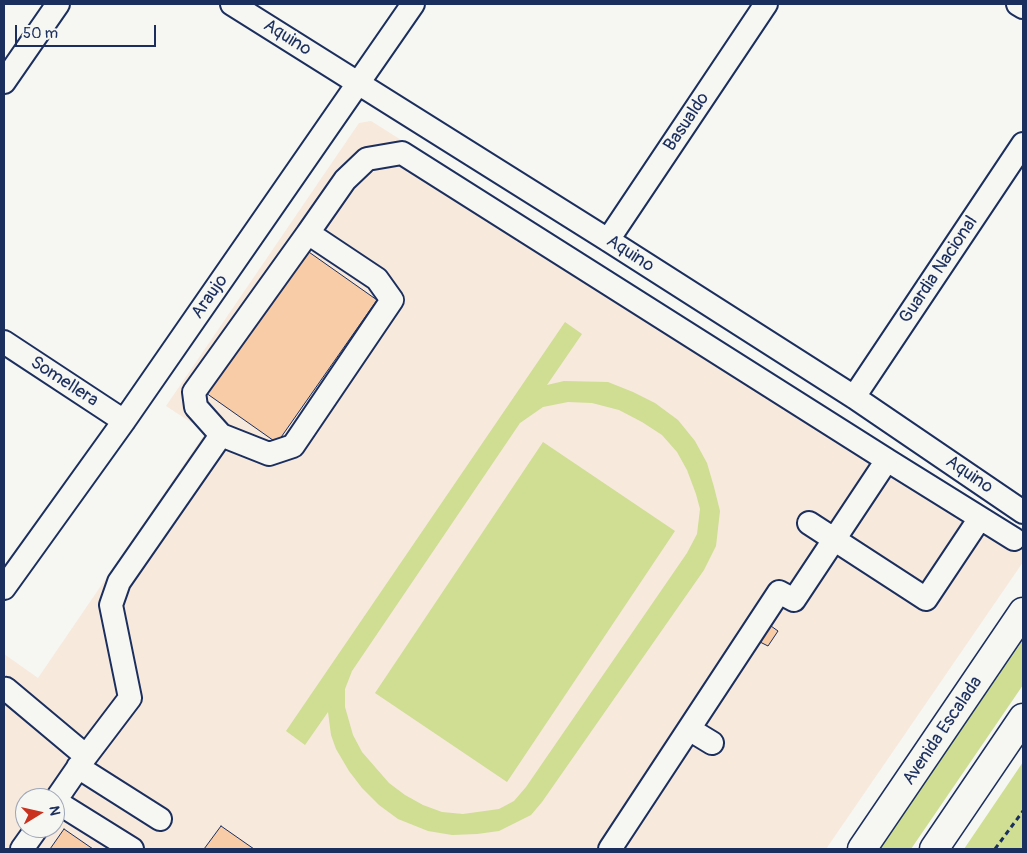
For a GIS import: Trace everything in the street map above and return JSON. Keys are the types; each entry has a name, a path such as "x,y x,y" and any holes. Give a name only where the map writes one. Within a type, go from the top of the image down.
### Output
{"main road":[{"name":"Avenida Escalada","path":"862,849 1023,612"},
{"path":"934,849 1023,718"}],"street":[{"path":"4,82 58,4"},
{"name":"Aquino","path":"232,4 360,83 854,397 1023,512"},
{"name":"Araujo","path":"4,588 124,421 413,4"},
{"name":"Basualdo","path":"608,240 766,4"},
{"path":"1018,4 1023,7"},
{"name":"Guardia Nacional","path":"854,397 1023,144"},
{"path":"308,233 377,279 392,300 293,446 269,454 220,435 196,407 194,392 345,180 367,159 402,153 1014,539"},
{"name":"Somellera","path":"4,342 124,421"},
{"path":"64,788 130,698 111,605 119,582 220,435"},
{"path":"610,849 779,592 794,600 887,460"},
{"path":"809,523 926,599 980,518"},
{"path":"4,689 82,761 160,819"},
{"path":"689,729 712,743"},
{"path":"65,807 132,849"},
{"path":"22,849 30,838"}],"path":[{"path":"995,849 1023,811"}],"shaded area":[{"path":"371,121 1023,533 1023,562 826,849 4,849 4,654 38,678 206,432 166,406 359,123"}],"green space":[{"path":"565,322 582,334 547,385 564,381 608,382 655,403 678,420 695,441 707,463 720,511 716,546 704,570 531,815 499,831 452,835 428,831 398,819 379,805 362,788 336,749 331,735 328,712 305,745 286,731","holes":["568,402 592,403 619,410 642,422 662,435 677,452 687,470 700,509 697,534 687,553 526,787 514,801 499,809 463,814 442,812 423,805 389,783 362,752 353,735 345,707 345,689 352,671 520,423 543,407"]},
{"path":"543,442 675,531 507,782 375,693"},
{"path":"1023,640 1023,685 911,849 879,849"},
{"path":"1023,762 1023,849 964,849"}],"building":[{"path":"306,250 377,300 277,443 206,393"},
{"path":"771,626 778,631 768,646 760,642"},
{"path":"221,826 254,849 204,849"},
{"path":"65,830 93,849 50,849 58,838 65,838"}]}
